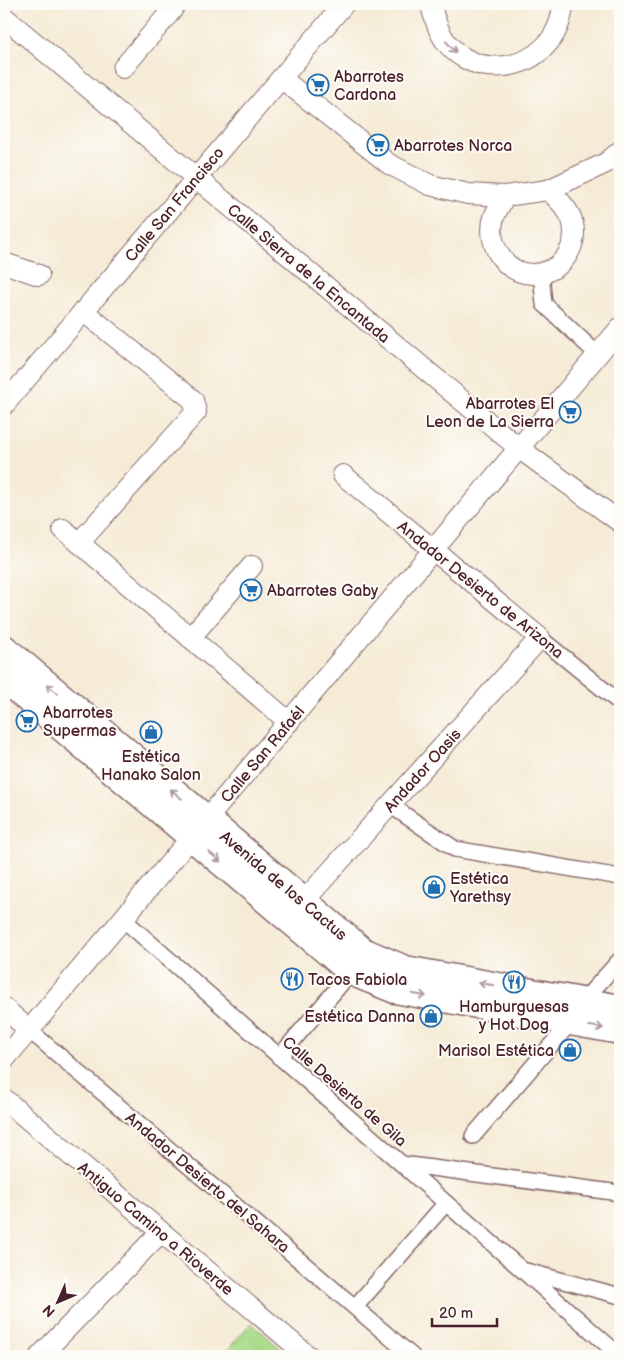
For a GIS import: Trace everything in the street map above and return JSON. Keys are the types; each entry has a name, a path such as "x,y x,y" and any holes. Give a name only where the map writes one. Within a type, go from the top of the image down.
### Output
{"street":[{"path":"124,68 175,4"},
{"name":"Calle San Francisco","path":"4,404 344,4"},
{"path":"432,4 439,33 456,53 480,65 506,67 531,59 550,42 562,19 563,4"},
{"name":"Calle Sierra de la Encantada","path":"4,17 520,449 620,522"},
{"path":"281,78 389,164 430,185 468,194 505,196 548,190 606,163 620,151"},
{"path":"505,196 494,217 492,235 496,252 508,266 524,273 542,273 558,266 569,253 574,236 572,218 562,204 548,190"},
{"path":"4,263 39,275"},
{"path":"542,273 544,304 598,355"},
{"path":"79,542 196,412 193,400 83,311"},
{"name":"Calle San Rafaél","path":"4,1060 620,328"},
{"name":"Andador Desierto de Arizona","path":"342,476 620,703"},
{"path":"64,529 289,722"},
{"path":"190,638 252,566"},
{"name":"Andador Oasis","path":"303,902 540,638"},
{"name":"Avenida de los Cactus","path":"4,648 351,972 395,990 577,1012 620,1008"},
{"name":"Avenida de los Cactus","path":"4,679 199,829 303,902 363,951 405,969 577,1012 620,1031"},
{"path":"390,804 455,849 620,876"},
{"name":"Calle Desierto de Gila","path":"123,919 402,1164 620,1193"},
{"path":"473,1136 620,960"},
{"path":"279,1056 351,972"},
{"name":"Andador Desierto del Sahara","path":"4,1008 412,1356"},
{"name":"Antiguo Camino a Rioverde","path":"4,1099 308,1356"},
{"path":"402,1164 620,1356"},
{"path":"354,1307 446,1203"},
{"path":"40,1356 162,1232"},
{"path":"522,1270 620,1296"}],"green space":[{"path":"251,1323 289,1356 222,1356"}],"place":[{"name":"Abarrotes Cardona","path":"318,85"},
{"name":"Abarrotes Norca","path":"378,145"},
{"name":"Abarrotes El Leon de La Sierra","path":"570,412"},
{"name":"Abarrotes Gaby","path":"251,590"},
{"name":"Abarrotes Supermas","path":"27,721"},
{"name":"Estética Hanako Salon","path":"151,732"},
{"name":"Estética Yarethsy","path":"434,887"},
{"name":"Tacos Fabiola","path":"292,979"},
{"name":"Hamburguesas y Hot Dog","path":"514,982"},
{"name":"Estética Danna","path":"431,1016"},
{"name":"Marisol Estética","path":"570,1050"}]}
